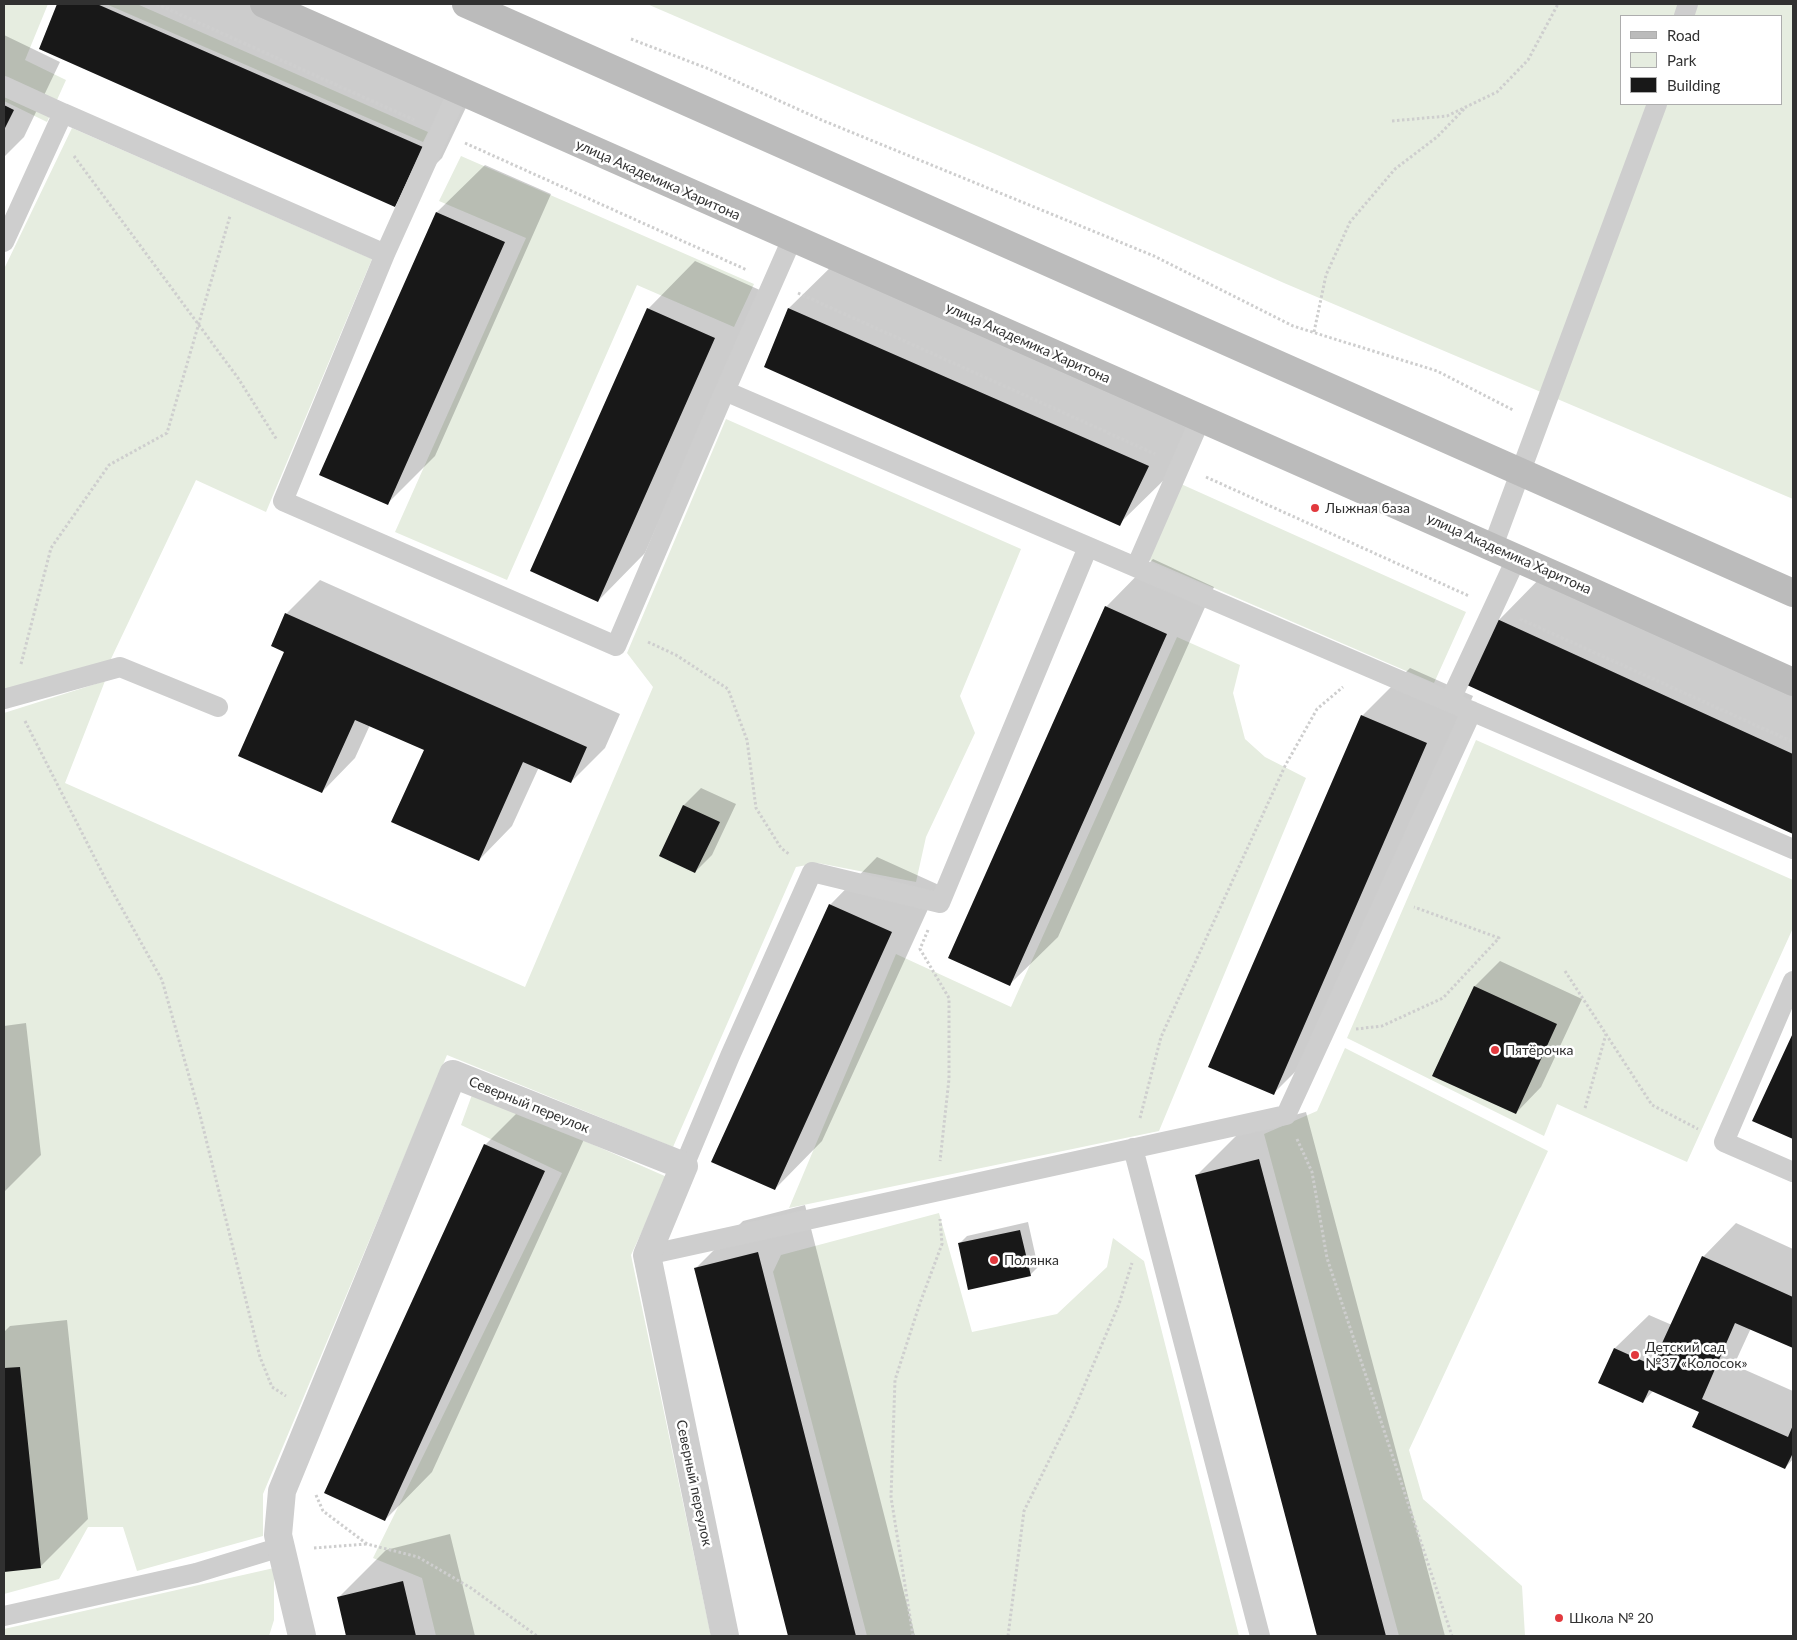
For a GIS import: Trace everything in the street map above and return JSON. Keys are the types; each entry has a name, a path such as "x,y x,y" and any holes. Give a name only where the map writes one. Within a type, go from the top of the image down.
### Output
{"main road":[{"name":"улица Академика Харитона","path":"264,4 458,92 1505,552 1793,682"},
{"path":"466,4 1793,594"}],"street":[{"name":"Северный переулок","path":"302,1636 278,1535 282,1491 453,1074 684,1166"},
{"path":"647,1255 684,1166"},
{"name":"Северный переулок","path":"647,1255 725,1636"}],"lane":[{"path":"4,86 58,121 238,190 385,254"},
{"path":"458,92 385,254 283,501 616,646 792,239"},
{"path":"1450,702 1494,607 1522,472 1657,105"},
{"path":"4,242 58,121"},
{"path":"726,391 1793,849"},
{"path":"1136,567 1201,418"},
{"path":"684,1166 730,1056 812,872 940,903 1088,547"},
{"path":"8,698 120,667 218,707"},
{"path":"647,1255 1286,1115 1472,711"},
{"path":"1793,982 1724,1142 1793,1172"},
{"path":"1133,1148 1260,1636"},
{"path":"4,1616 196,1572 281,1547"}],"path":[{"path":"157,4 1793,742"},
{"path":"1392,121 1447,116 1497,92 1528,60 1558,4"},
{"path":"630,39 709,69 824,121 1154,256 1293,326 1437,371 1540,424"},
{"path":"1314,332 1326,275 1350,222 1394,169 1437,137 1466,107"},
{"path":"58,121 238,378 296,470"},
{"path":"238,190 167,433 109,465 51,548 8,698 162,980 200,1115 260,1357 272,1387 313,1415"},
{"path":"623,629 676,655 728,689 747,740 756,808 781,848 812,872"},
{"path":"1133,1148 1160,1037 1285,766 1317,709 1368,666"},
{"path":"1323,1034 1382,1026 1443,998 1499,938 1386,897"},
{"path":"913,1636 891,1497 896,1380 920,1303 942,1244 936,1191 949,1079 949,998 920,948 940,903"},
{"path":"1565,971 1652,1105 1724,1142"},
{"path":"1584,1108 1606,1033"},
{"path":"1286,1115 1312,1172 1327,1258 1452,1636"},
{"path":"1008,1636 1024,1511 1074,1410 1119,1304 1133,1259"},
{"path":"297,1454 323,1511 367,1544"},
{"path":"281,1547 322,1549 367,1544 418,1557 471,1588 537,1636"}],"green space":[{"path":"4,4 48,4 25,60 66,80 47,122 4,101"},
{"path":"106,4 137,4 428,132 423,142"},
{"path":"647,4 1793,4 1793,499 1284,283 995,154"},
{"path":"72,128 372,259 266,512 196,480 110,661 4,691 4,269"},
{"path":"461,156 754,284 734,327 637,285 507,580 395,532 526,238 439,201"},
{"path":"726,419 1021,549 960,696 975,733 926,837 916,882 818,863 796,867 673,1147 447,1055 263,1494 263,1536 137,1571 123,1527 88,1527 59,1579 4,1594 4,713 105,681 65,783 525,987 653,687 627,653"},
{"path":"1181,484 1466,612 1434,683 1147,559"},
{"path":"1177,637 1240,665 1233,693 1245,739 1265,757 1306,778 1159,1131 789,1208 896,954 1011,1007"},
{"path":"1476,740 1793,880 1793,928 1687,1162 1557,1104 1544,1136 1347,1038"},
{"path":"1345,1048 1548,1151 1409,1450 1423,1499 1522,1586 1525,1636 1399,1636 1264,1134 1317,1111"},
{"path":"473,1092 667,1177 631,1255 711,1636 436,1636 422,1578 373,1558 562,1173 461,1125"},
{"path":"939,1213 972,1332 1057,1314 1107,1267 1113,1238 1144,1261 1239,1636 867,1636 773,1272 781,1255"},
{"path":"274,1568 274,1620 269,1636 4,1636 4,1629"}],"building":[{"path":"57,4 97,4 423,147 395,207 39,49"},
{"path":"4,105 14,110 4,130"},
{"path":"436,212 505,242 388,505 319,475"},
{"path":"647,308 715,338 598,602 530,571"},
{"path":"788,308 1149,466 1120,526 764,367"},
{"path":"1105,606 1167,634 1010,986 948,958"},
{"path":"285,613 587,747 571,783 523,762 479,861 391,822 424,750 355,720 322,793 238,756 284,652 271,646"},
{"path":"1497,619 1793,754 1793,834 1467,685"},
{"path":"1361,715 1427,743 1274,1095 1208,1067"},
{"path":"683,805 720,822 695,873 659,856"},
{"path":"829,904 892,932 775,1190 711,1162"},
{"name":"Пятёрочка","path":"1474,986 1557,1024 1516,1114 1432,1076"},
{"path":"1793,1033 1793,1139 1752,1121"},
{"path":"484,1144 545,1171 385,1521 324,1493"},
{"path":"1259,1159 1386,1636 1317,1636 1195,1175"},
{"name":"Полянка","path":"1020,1230 1031,1276 968,1290 958,1243"},
{"path":"758,1252 856,1636 788,1636 694,1268"},
{"path":"1702,1256 1793,1297 1793,1348 1735,1323 1702,1399 1788,1437 1793,1425 1793,1453 1785,1469 1692,1427 1699,1412 1649,1390 1643,1403 1598,1383 1614,1348 1652,1365"},
{"path":"20,1367 41,1568 4,1572 4,1368"},
{"path":"403,1581 416,1636 346,1636 337,1597"}],"place":[{"name":"Лыжная база","path":"1315,508"},
{"name":"Пятёрочка","path":"1495,1050"},
{"name":"Полянка","path":"994,1260"},
{"name":"Детский сад №37 «Колосок»","path":"1635,1355"},
{"name":"Школа № 20","path":"1559,1618"}]}
